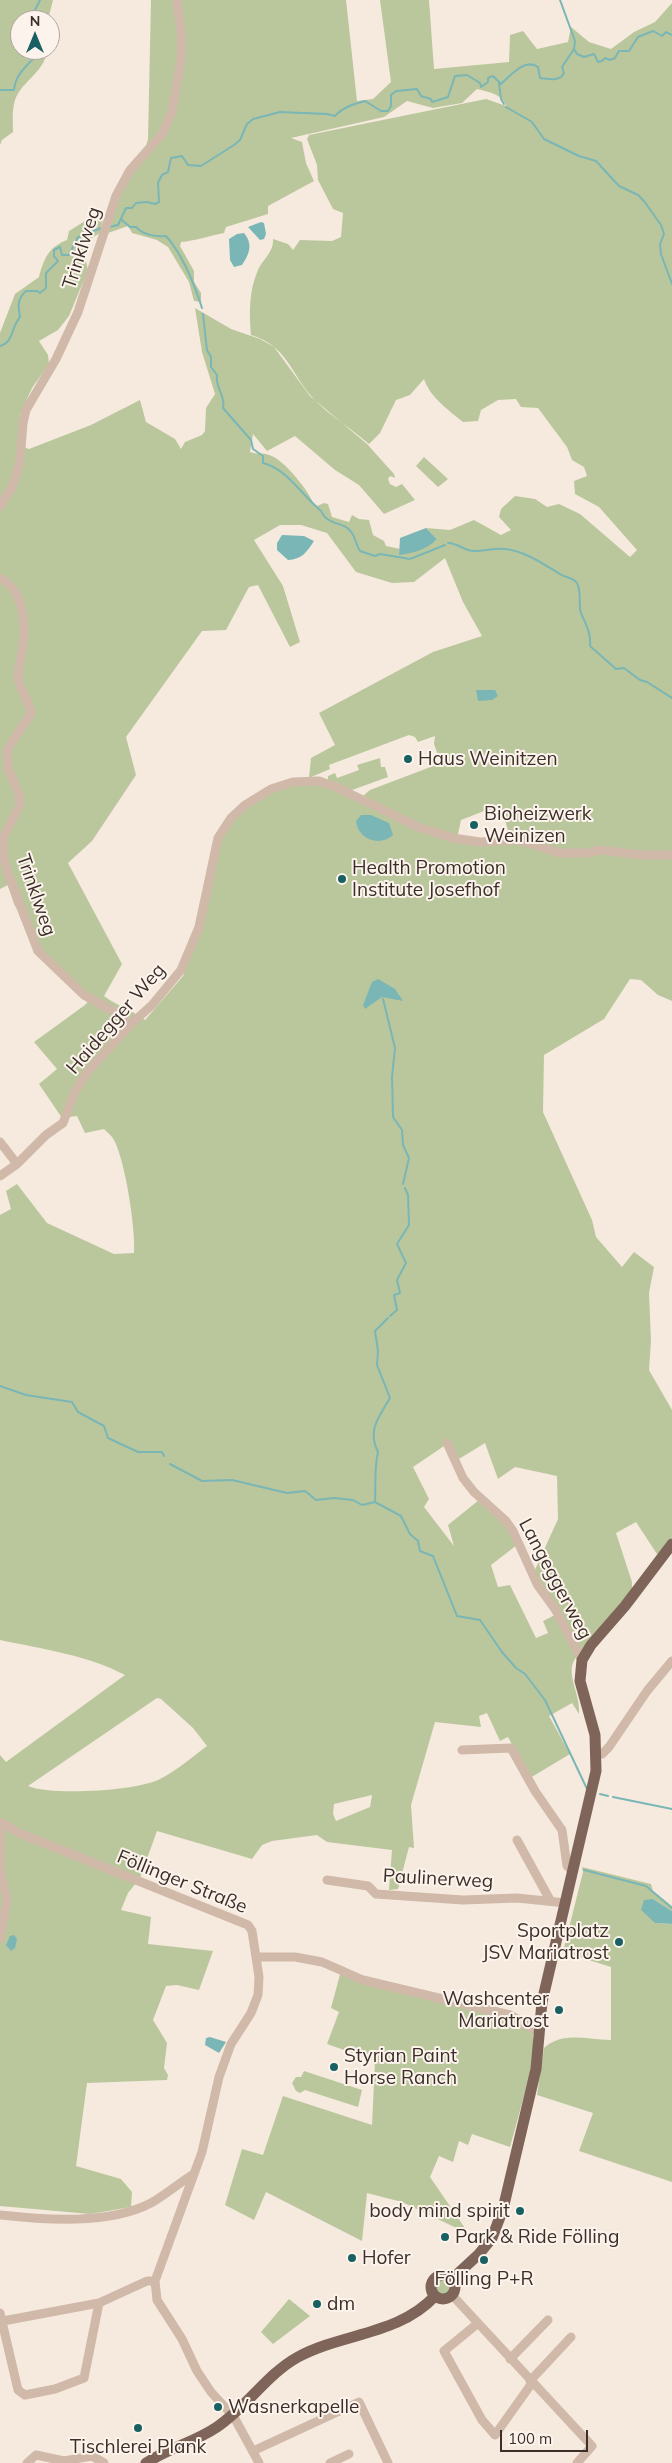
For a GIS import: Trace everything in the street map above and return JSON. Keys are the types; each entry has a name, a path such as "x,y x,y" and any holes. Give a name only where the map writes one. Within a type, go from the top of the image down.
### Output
{"main road":[{"path":"452,2279 479,2254 492,2238 497,2227 532,2092 542,2002 594,1778 597,1754 593,1729 580,1681 582,1660 672,1544"},
{"path":"444,2275 452,2279 455,2287 452,2295 446,2299 435,2296 431,2285 436,2278 444,2275"},
{"path":"146,2463 204,2434 233,2415 279,2370 292,2360 312,2350 398,2322 415,2314 435,2296"}],"street":[{"name":"Trinklweg","path":"0,506 12,487 20,461 26,410 56,359 78,312 107,221 122,182 160,136 172,111 181,60 181,32 177,0"},
{"name":"Trinklweg","path":"0,578 11,584 16,591 20,603 24,630 18,678 31,713 7,750 8,768 19,794 20,805 3,838 3,855 8,874 38,951 84,995 118,1014 131,1024"},
{"name":"Haidegger Weg","path":"0,1176 17,1164 39,1141 63,1123 79,1084 131,1024 164,991 186,960 199,927 214,848 222,830 245,805 282,785 293,782 319,781 336,787 418,827 462,839 480,842 518,840 560,853 582,853 601,850 640,855 672,855"},
{"path":"0,1142 17,1164"},
{"name":"Langeggerweg","path":"447,1443 463,1478 484,1502 506,1521 513,1531 537,1584 555,1609 582,1660"},
{"path":"597,1754 602,1754 609,1747 647,1691 672,1661"},
{"path":"462,1750 511,1748 515,1752 535,1791 562,1830 567,1866 573,1871"},
{"path":"0,1822 0,1867 7,1900 0,1939"},
{"name":"Föllinger Straße","path":"0,1822 19,1833 248,1925 252,1931 260,1977 258,1995 251,2013 231,2044 219,2077 210,2125 155,2281"},
{"path":"517,1840 550,1900"},
{"name":"Paulinerweg","path":"327,1880 368,1886 376,1894 462,1900 550,1900 566,1903"},
{"path":"256,1956 295,1957 322,1962 363,1980 505,2014 539,2032"},
{"path":"0,2215 47,2220 115,2214 150,2203 192,2175"},
{"path":"99,2303 84,2378 55,2389 25,2396 18,2390 2,2317 99,2303 148,2282 155,2281 157,2300 182,2339 197,2371 211,2392 233,2415 259,2463"},
{"path":"452,2295 592,2446 577,2463"},
{"path":"510,2359 548,2320"},
{"path":"477,2324 444,2351 482,2420 495,2435 531,2382 571,2337"},
{"path":"253,2451 359,2402 388,2463"},
{"path":"330,2463 348,2454"},
{"path":"27,2463 36,2455 64,2461 92,2456 104,2463"}],"green space":[{"path":"0,0 53,0 50,10 10,10 10,60 44,60 37,72 17,96 13,111 13,132 2,140 0,145"},
{"path":"151,0 346,0 357,101 373,99 391,82 380,0 429,0 434,69 509,62 510,35 523,31 537,49 568,42 571,27 589,42 611,49 634,32 655,22 672,3 672,1001 658,995 641,980 630,979 604,1019 544,1055 543,1112 592,1220 596,1237 622,1267 634,1252 654,1267 649,1293 651,1341 649,1370 672,1410 672,1537 659,1557 636,1522 616,1533 632,1582 632,1591 576,1657 572,1672 579,1714 572,1703 549,1716 570,1754 530,1778 508,1737 500,1741 487,1713 479,1716 481,1727 435,1722 411,1805 414,1848 409,1847 398,1889 389,1890 392,1850 327,1842 317,1835 272,1841 262,1845 252,1859 157,1831 140,1878 128,1893 121,1910 151,1917 148,1944 213,1951 199,1990 177,1985 166,1986 153,2020 167,2043 164,2068 168,2075 167,2080 87,2083 76,2166 121,2179 132,2192 131,2207 90,2214 0,2206 0,1755 6,1762 125,1675 95,1662 0,1640 0,1215 11,1209 6,1191 17,1184 47,1223 114,1254 134,1253 134,1242 126,1178 113,1139 104,1129 85,1133 77,1116 62,1118 39,1084 57,1069 34,1042 85,1005 92,997 41,951 14,904 8,885 0,889 0,333 15,294 39,277 48,254 56,246 67,240 69,231 85,221 103,218 100,233 82,244 88,270 69,316 58,330 39,341 48,355 49,364 32,388 20,415 20,446 29,449 91,425 140,400 146,422 175,439 181,449 185,442 202,435 205,431 206,408 215,394 202,352 195,308 231,329 260,339 274,347 263,340 251,335 250,318 251,294 255,278 260,266 272,248 273,239 288,244 293,250 300,240 332,241 341,237 343,213 333,209 318,180 317,165 307,139 309,135 486,99 506,106 498,96 477,89 462,103 433,108 407,101 384,117 291,138 302,142 306,163 314,181 268,206 268,214 226,227 224,233 181,242 180,246 194,271 194,282 201,293 201,302 194,301 189,282 168,247 157,240 132,233 128,226 108,233 120,189 167,120 145,150 148,139","holes":["274,347 305,388 316,401 310,396","424,379 435,397 463,422 478,421 481,410 498,400 516,399 521,407 538,408 567,447 572,460 584,467 587,476 574,481 575,494 599,507 637,550 630,557 580,514 559,504 547,507 535,499 515,496 501,509 499,517 511,530 501,535 474,520 450,530 426,528 437,539 399,554 400,549 386,546 384,541 373,535 369,520 359,519 352,515 349,522 332,517 328,504 324,503 315,507 302,485 282,463 267,454 250,452 253,434 267,451 295,436 335,470 359,485 384,514 415,500 402,484 396,487 390,484 388,479 390,476 395,478 394,474 367,444 342,423 369,444 380,433 396,400 410,395","280,525 301,525 327,533 356,572 392,583 414,582 445,558 463,602 482,636 433,652 319,713 335,745 311,758 309,778 330,769 329,765 409,735 415,737 418,742 435,736 434,744 441,763 370,790 364,795 364,799 420,825 452,834 458,834 461,820 484,811 499,811 505,820 509,834 498,841 434,832 310,780 253,799 218,838 198,931 183,976 145,1020 104,996 122,964 68,863 92,841 136,775 126,737 202,631 226,630 249,587 258,585 290,647 300,642 283,586 254,540","450,1442 459,1459 485,1443 498,1479 515,1467 557,1476 558,1519 534,1572 559,1613 543,1621 548,1633 536,1638 510,1585 498,1587 491,1565 517,1545 500,1518 479,1500 448,1525 454,1546 424,1507 429,1499 413,1467","157,1698 161,1699 193,1728 207,1746 160,1779 133,1787 94,1791 55,1791 28,1786","372,1795 370,1807 336,1821 333,1814 334,1804"]},
{"path":"424,457 448,479 438,487 416,466"},
{"path":"380,758 381,767 385,767 388,777 352,790 328,780 328,776 335,773 337,778 359,770 357,765"},
{"path":"582,1867 651,1884 653,1891 672,1906 672,1911 653,1899 655,1923 672,1924 672,2182 579,2151 593,2113 537,2095 544,2048 551,2043 567,2038 611,2040 611,1967 563,1952 583,1872"},
{"path":"342,1967 368,1978 460,2000 533,2027 533,2058 530,2074 510,2147 472,2134 468,2145 459,2141 453,2162 439,2156 430,2177 469,2234 402,2202 367,2193 362,2241 266,2192 254,2220 225,2205 242,2149 263,2155 283,2096 372,2125 375,2061 327,2044 339,2012 331,2008"},
{"path":"304,2071 362,2090 358,2107 305,2090 300,2093 296,2091 292,2083 296,2077 301,2077"},
{"path":"443,2277 449,2280 452,2286 449,2292 443,2295 437,2292 434,2286 437,2280"},
{"path":"289,2299 310,2316 273,2344 261,2332"}],"water":[{"path":"261,222 264,223 266,234 264,239 260,240 248,227"},
{"path":"244,233 249,241 249,253 242,265 234,267 230,260 229,239 237,234"},
{"path":"426,528 437,539 433,543 415,552 399,555 400,538"},
{"path":"282,535 304,536 314,541 303,555 288,560 277,550 277,543"},
{"path":"476,690 495,690 498,696 492,700 478,701"},
{"path":"361,815 371,815 389,823 393,835 382,841 370,840 365,837 358,828 356,821"},
{"path":"378,979 395,989 403,1001 382,997 365,1009 363,1005 372,982"},
{"path":"653,1899 672,1911 672,1924 655,1923 641,1910 644,1900"},
{"path":"14,1935 17,1939 15,1948 11,1951 6,1945 10,1936"},
{"path":"210,2037 226,2042 219,2053 205,2045 206,2038"}],"waterway":[{"path":"35,10 40,0"},
{"path":"560,0 575,41 574,49"},
{"path":"109,227 118,225 126,208 132,208 136,203 147,202 155,204 159,202 158,183 162,175 168,172 171,158 182,156 188,165 201,166 240,140 247,124 253,119 280,112 335,116 345,108 365,101 381,111 388,111 391,106 391,95 396,91 417,89 421,96 431,99 432,102 448,97 455,76 467,75 480,83 481,87 488,82 488,78 493,76 501,84 519,68 528,64 538,67 540,78 557,79 564,73 562,67 574,49 577,54 584,57 594,54 598,62 605,58 610,60 615,58 619,51 629,51 638,37 653,31 662,36 666,32 672,35"},
{"path":"0,90 14,90 18,76 32,60"},
{"path":"499,83 501,99 504,104"},
{"path":"506,107 532,122 544,139 579,156 596,161 619,186 638,195 644,201 661,225 664,234 660,244 661,254 672,284"},
{"path":"122,220 130,227 136,227 146,234 166,236 178,252 202,308"},
{"path":"0,346 8,341 20,317 19,303 23,294 26,291 37,291 40,293 46,288 46,273 58,261 54,256 54,250 60,247 62,255 69,255 78,237 87,236 93,231 102,228"},
{"path":"203,314 207,350 211,357 211,367 217,375 224,403 223,408 251,440 253,449 263,456 263,463 272,466 287,476 326,518 349,530 360,551 375,556 380,554 410,559 445,545"},
{"path":"448,543 470,551 501,549 520,552 573,580 577,583 580,594 580,609 589,633 590,646 616,669 624,668 640,680 647,682 672,698"},
{"path":"383,999 395,1048 392,1077 393,1117 402,1130 403,1145 409,1158 403,1184"},
{"path":"390,1316 397,1310 394,1295 400,1293 397,1280 406,1263 397,1244 409,1225 408,1195 405,1188"},
{"path":"375,1502 378,1452 375,1444 374,1430 378,1418 390,1398 377,1365 378,1351 375,1331 388,1318"},
{"path":"0,1386 26,1395 72,1402 78,1412 104,1426 108,1438 138,1452 162,1452 164,1456"},
{"path":"170,1464 202,1481 232,1480 287,1493 305,1491 316,1500 334,1498 353,1500 362,1505 375,1502 401,1516 410,1534 418,1541 420,1551 433,1556 457,1616 480,1620 502,1652 516,1668 525,1674 545,1700 587,1789"},
{"path":"600,1794 608,1796"},
{"path":"613,1797 672,1809"},
{"path":"584,1870 646,1886 672,1908"}],"place":[{"name":"Haus Weinitzen","path":"408,759"},
{"name":"Bioheizwerk Weinizen","path":"474,825"},
{"name":"Health Promotion Institute Josefhof","path":"342,879"},
{"name":"Sportplatz JSV Mariatrost","path":"619,1942"},
{"name":"Washcenter Mariatrost","path":"559,2010"},
{"name":"Styrian Paint Horse Ranch","path":"334,2067"},
{"name":"body mind spirit","path":"520,2211"},
{"name":"Park & Ride Fölling","path":"445,2237"},
{"name":"Hofer","path":"352,2258"},
{"name":"Fölling P+R","path":"484,2260"},
{"name":"dm","path":"317,2304"},
{"name":"Wasnerkapelle","path":"218,2407"},
{"name":"Tischlerei Plank","path":"138,2428"}]}
